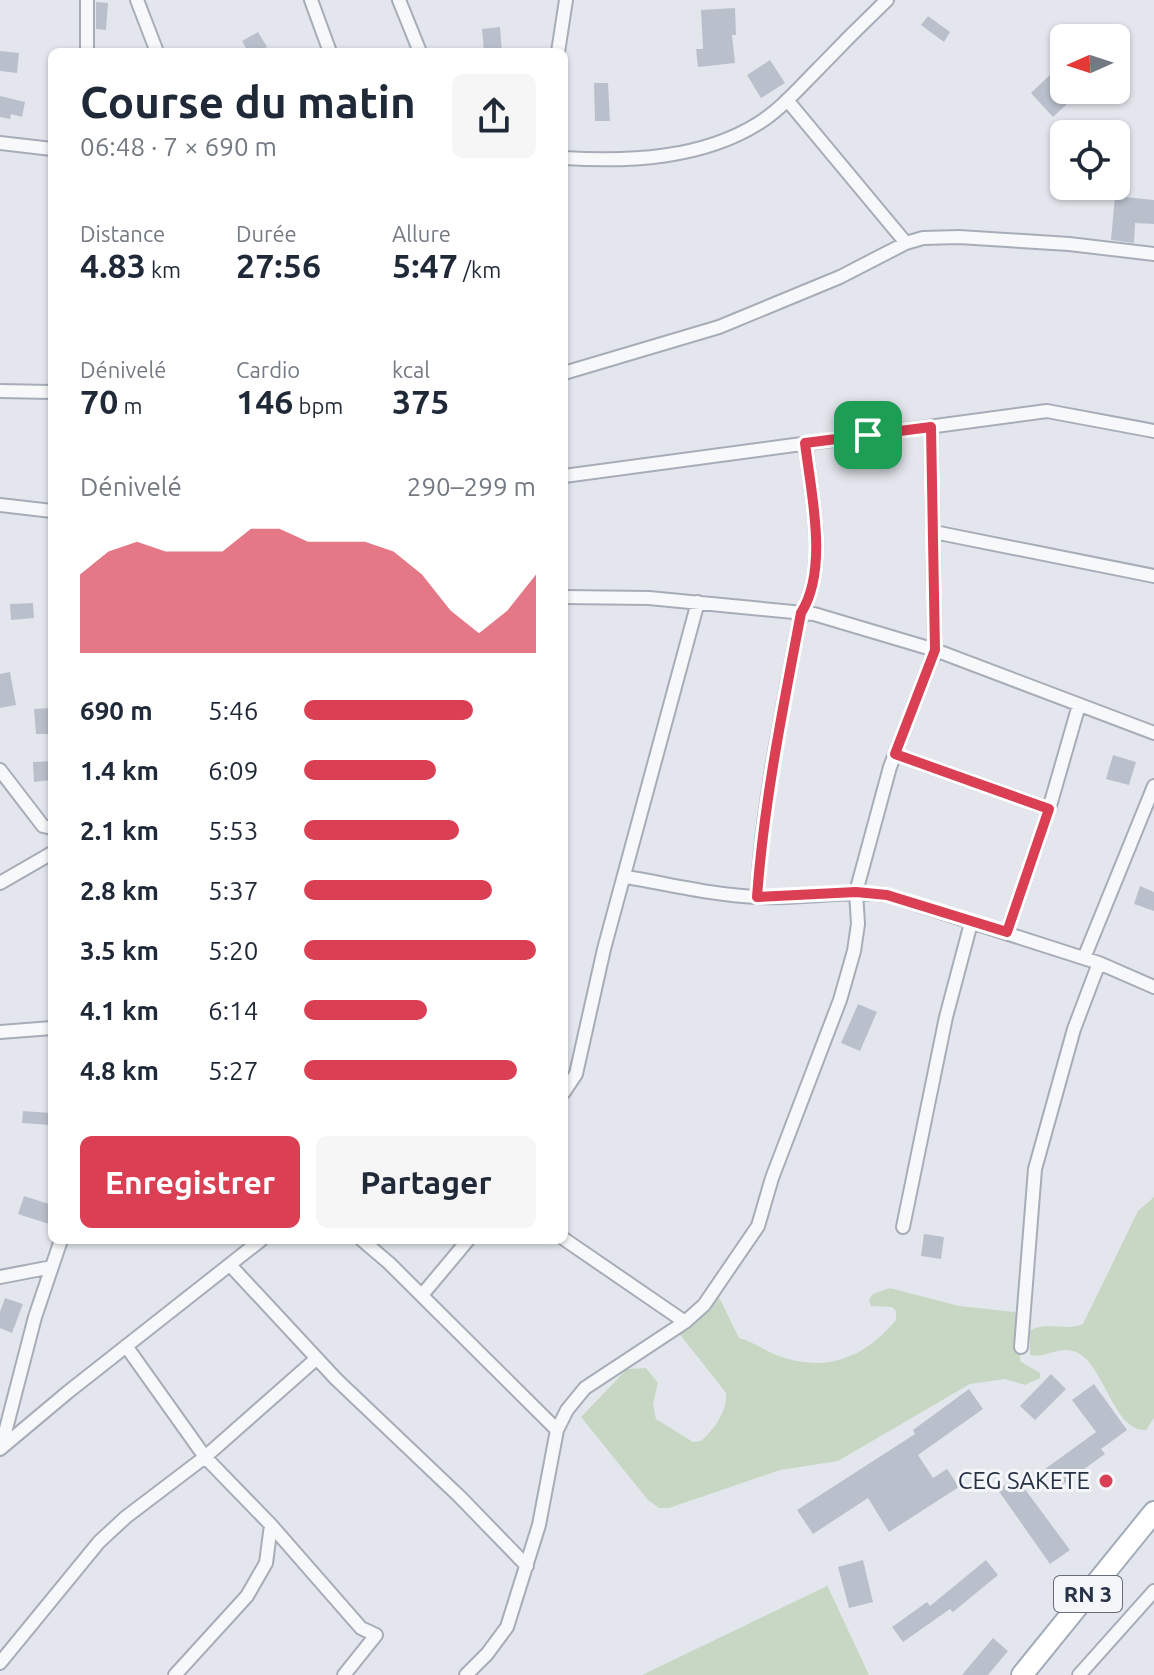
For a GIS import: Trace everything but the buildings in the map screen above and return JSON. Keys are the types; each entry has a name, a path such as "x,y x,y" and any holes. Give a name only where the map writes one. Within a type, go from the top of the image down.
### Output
{"main road":[{"name":"RN 3","path":"1022,1675 1154,1512"}],"street":[{"path":"87,0 87,48"},
{"path":"137,0 155,48"},
{"path":"311,0 329,48"},
{"path":"399,0 418,48"},
{"path":"559,48 566,0"},
{"path":"568,158 618,161 664,155 719,142 759,123 787,100 887,0"},
{"path":"787,100 906,243"},
{"path":"0,143 48,149"},
{"path":"568,372 719,327 840,277 906,243 923,238 959,237 1069,244 1154,254"},
{"path":"0,391 48,392"},
{"path":"568,475 1047,411 1154,429"},
{"path":"466,1675 507,1627 527,1566 553,1462 557,1430 567,1410 585,1388 685,1322 704,1305 758,1226 787,1137 840,1000 858,924 856,892 895,754 935,650 931,427"},
{"path":"757,897 762,823 801,613 810,600 814,576 815,536 805,443"},
{"path":"0,505 48,511"},
{"path":"934,532 1154,576"},
{"path":"568,597 698,602 831,618 935,650 1154,733"},
{"path":"568,1086 576,1074 604,949 626,877 698,602"},
{"path":"1007,932 1049,809 1079,705"},
{"path":"895,754 1049,809"},
{"path":"0,770 43,826 48,827"},
{"path":"1084,958 1154,786"},
{"path":"0,883 48,855"},
{"path":"626,877 704,892 757,897 856,892 887,895 1099,963 1154,987"},
{"path":"903,1227 946,1017 971,923"},
{"path":"1021,1347 1035,1169 1074,1029 1099,963"},
{"path":"0,1032 48,1028"},
{"path":"568,1242 685,1322"},
{"path":"1,1449 35,1317 60,1244"},
{"path":"1,1449 256,1244"},
{"path":"366,1244 557,1430"},
{"path":"422,1295 465,1244"},
{"path":"230,1265 316,1359 527,1566"},
{"path":"0,1277 52,1267"},
{"path":"126,1346 205,1457 271,1525 361,1628 376,1635 344,1675"},
{"path":"0,1663 99,1542 126,1517 205,1457 316,1359"},
{"path":"175,1675 247,1596 266,1563 271,1525"},
{"path":"1079,1675 1154,1591"}],"green space":[{"path":"1154,1197 1154,1418 1146,1430 1135,1428 1126,1421 1096,1371 1078,1353 1065,1350 1030,1355 1030,1331 1043,1326 1083,1324 1138,1211"},
{"path":"890,1288 959,1306 1015,1312 1020,1326 1020,1361 1040,1373 1040,1378 1025,1385 1005,1379 970,1384 838,1461 780,1470 669,1508 659,1508 648,1500 581,1417 627,1369 646,1368 658,1383 653,1404 656,1419 693,1442 701,1441 719,1419 725,1406 726,1393 678,1332 719,1297 739,1338 779,1356 818,1363 860,1351 885,1332 896,1320 896,1311 892,1307 871,1306 869,1300 873,1294"},
{"path":"827,1586 869,1675 642,1675"}],"place":[{"name":"CEG SAKETE","path":"1106,1481"}],"route":[{"path":"931,427 935,650 895,754 1049,809 1007,932 887,895 856,892 757,897 762,823 770,775 801,613 810,600 814,576 815,536 805,443 868,435 931,427"}]}
